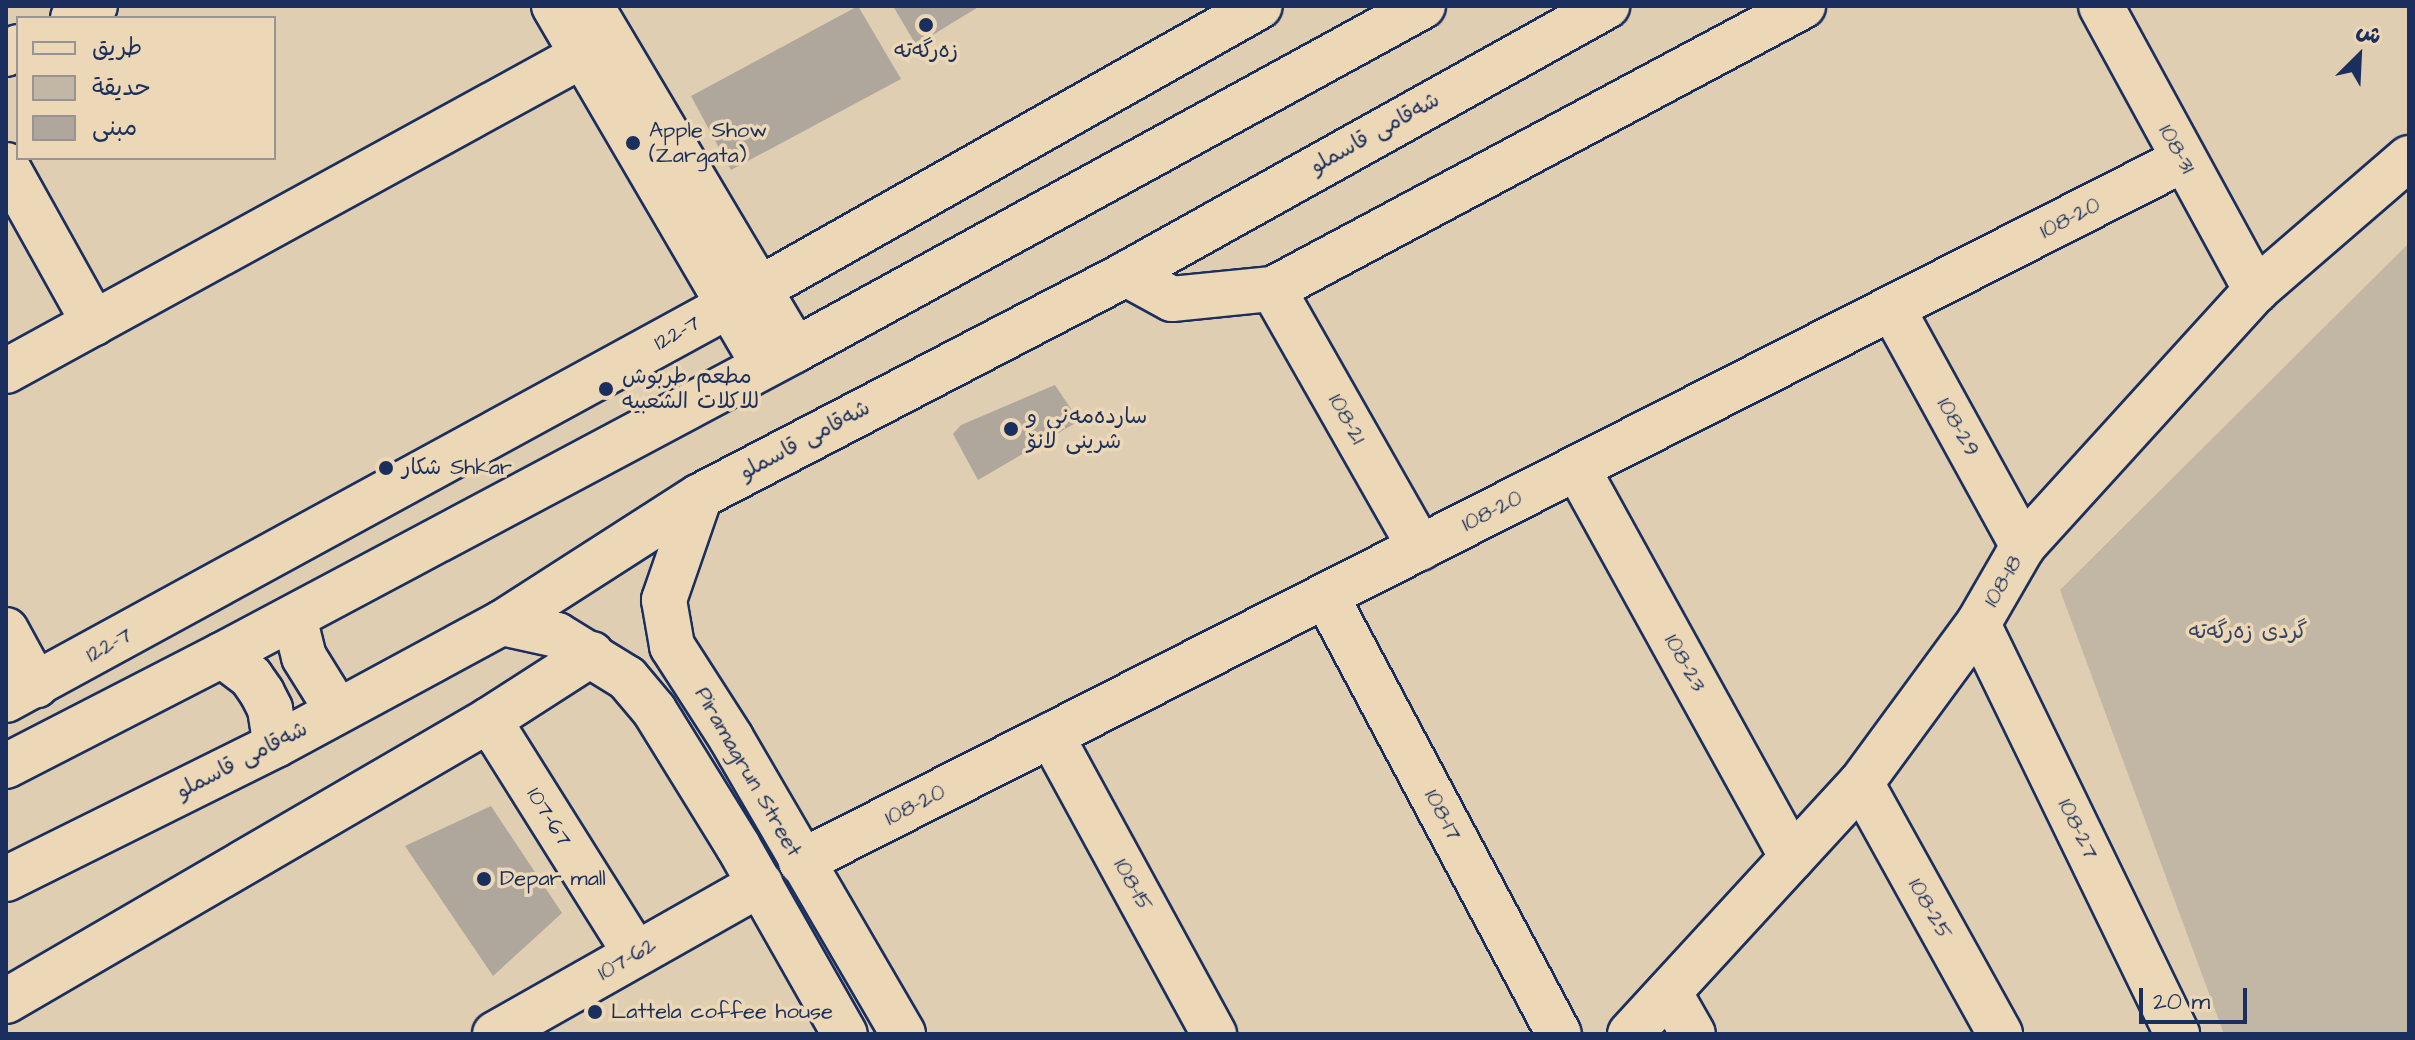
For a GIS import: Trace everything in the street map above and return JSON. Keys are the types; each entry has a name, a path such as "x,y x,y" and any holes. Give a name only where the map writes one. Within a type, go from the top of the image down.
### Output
{"street":[{"path":"77,16 95,6"},
{"path":"554,6 780,357"},
{"path":"591,6 744,297"},
{"name":"122-7","path":"21,692 744,297 1260,6"},
{"path":"6,766 294,617 780,357 1423,6"},
{"name":"شەقامی قاسملو","path":"6,879 276,745 502,623 700,496 1126,274 1607,6"},
{"path":"1126,274 1172,299 1273,289 1803,6"},
{"name":"108-31","path":"2101,6 2256,290"},
{"path":"6,371 583,55"},
{"name":"108-18","path":"1630,1034 1861,783 1978,624 2023,546 2256,290 2409,158"},
{"name":"108-20","path":"801,862 2183,160"},
{"path":"6,165 94,323"},
{"name":"108-21","path":"1273,289 1420,548"},
{"name":"108-29","path":"1892,308 2023,546"},
{"name":"108-23","path":"1577,468 1792,858"},
{"name":"Piramagrun Street","path":"700,496 664,600 672,646 731,738 903,1034"},
{"name":"108-17","path":"1326,596 1559,1034"},
{"path":"294,617 304,657 337,710"},
{"name":"Piramagrun Street","path":"502,623 557,635 592,654 627,678 654,710 760,884 845,1034"},
{"name":"108-27","path":"1978,624 2177,1034"},
{"path":"6,630 21,692"},
{"path":"6,1001 489,720 592,654"},
{"path":"222,655 251,677 262,693 270,709 276,745"},
{"name":"107-67","path":"489,720 636,954"},
{"name":"108-15","path":"1051,735 1214,1034"},
{"name":"108-25","path":"1861,783 2000,1034"},
{"name":"107-62","path":"495,1034 760,884"},
{"path":"1669,992 1693,1034"}],"green space":[{"name":"گردی زەرگەتە","path":"2409,243 2409,1034 2224,1034 2060,590"}],"building":[{"path":"858,6 901,79 731,170 691,96"},
{"name":"زەرگەتە","path":"893,6 980,6 916,45"},
{"name":"ساردەمەنی و شرینی لانۆ","path":"1055,385 1079,421 978,480 953,434 961,425"},
{"name":"Depar mall","path":"491,806 562,913 493,976 405,846"}],"place":[{"name":"زەرگەتە","path":"926,25"},
{"name":"Apple Show (Zargata)","path":"633,143"},
{"name":"مطعم طربوش للاكلات الشعبيه","path":"606,389"},
{"name":"ساردەمەنی و شرینی لانۆ","path":"1011,429"},
{"name":"شکار Shkar","path":"386,468"},
{"name":"Depar mall","path":"484,879"},
{"name":"Lattela coffee house","path":"595,1012"}]}
